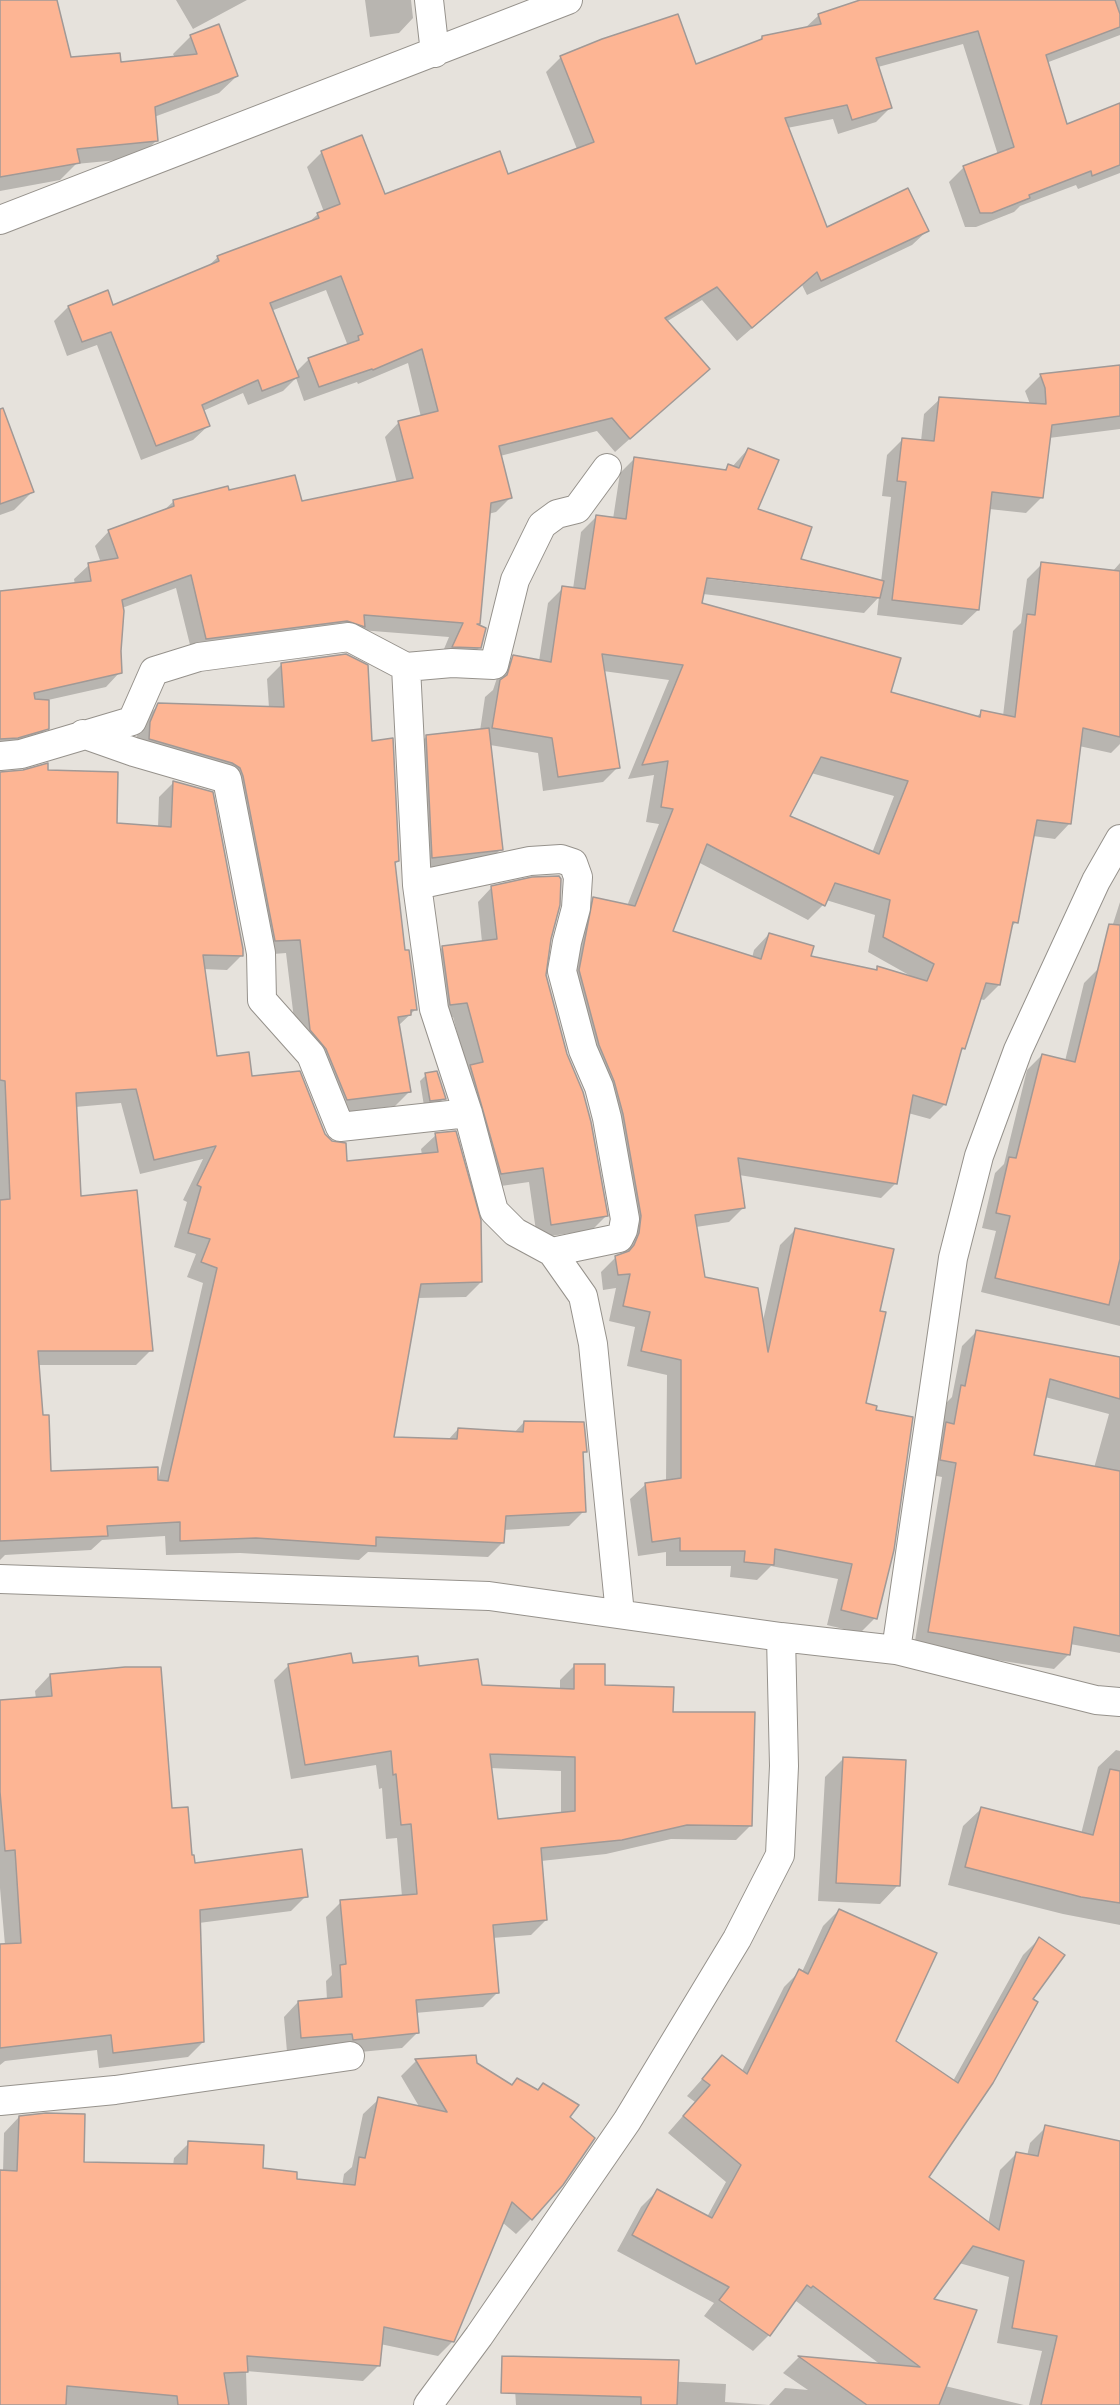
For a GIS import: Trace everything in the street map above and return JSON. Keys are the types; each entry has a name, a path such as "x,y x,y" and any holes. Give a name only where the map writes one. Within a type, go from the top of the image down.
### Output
{"street":[{"path":"429,0 435,53"},
{"path":"0,220 568,0"},
{"path":"0,756 21,754 132,721 154,671 199,657 349,638 406,667 452,663 494,665 515,580 542,525 556,514 577,509 607,468"},
{"path":"406,667 417,885 434,1010 468,1113 494,1211 515,1232 552,1252 583,1296 593,1344 620,1614"},
{"path":"83,734 134,752 227,779 261,953 262,1000 311,1055 340,1127 468,1113"},
{"path":"896,1650 953,1258 979,1156 1018,1050 1096,881 1120,839"},
{"path":"417,885 530,861 561,859 573,863 578,877 576,909 562,971 583,1050 599,1087 607,1118 625,1219 619,1238 552,1252"},
{"path":"0,1579 489,1596 781,1637 896,1650 1096,1700 1120,1702"},
{"path":"428,2405 480,2337 627,2121 737,1939 780,1855 784,1766 781,1637"},
{"path":"0,2101 115,2090 350,2056"}],"building":[{"path":"0,0 57,0 71,57 120,53 121,62 197,54 190,35 219,24 238,76 155,107 158,141 77,149 80,163 0,177"},
{"path":"860,0 1115,0 1120,14 1120,27 1046,55 1067,124 1120,103 1120,165 1092,176 1091,171 1029,195 1030,198 992,213 980,213 963,166 1014,147 978,31 876,58 892,108 852,120 847,105 785,118 827,227 908,188 929,231 821,281 817,272 752,328 717,287 665,318 710,369 630,439 612,418 499,446 512,498 491,503 480,624 477,624 486,628 481,648 452,647 463,623 364,615 365,627 347,621 206,639 191,575 122,600 124,611 122,673 34,693 35,699 49,700 49,729 18,738 0,739 0,591 91,581 88,563 118,558 108,530 174,506 173,500 228,486 229,490 295,475 302,501 413,478 398,421 438,411 422,349 373,370 319,387 308,358 359,340 358,336 363,334 341,276 270,303 299,377 262,391 258,380 202,405 210,426 156,446 111,332 82,342 68,306 108,290 113,305 219,261 217,256 319,218 317,213 340,204 321,151 362,135 385,194 500,151 508,174 594,142 560,56 602,39 678,14 696,64 762,39 762,36 821,24 818,14"},
{"path":"1120,365 1120,416 1052,425 1043,498 992,492 979,610 892,600 906,482 897,481 902,438 934,441 939,397 1046,404 1045,388 1040,374"},
{"path":"3,408 34,492 0,504 0,409"},
{"path":"748,448 779,460 758,509 812,527 801,559 884,581 880,598 707,578 702,603 901,658 891,692 980,717 981,710 1015,717 1027,614 1035,615 1041,562 1120,571 1120,737 1083,728 1071,824 1037,820 1018,923 1013,922 1000,985 986,983 965,1049 962,1048 946,1105 913,1095 897,1184 738,1158 745,1208 695,1215 705,1277 758,1288 768,1352 795,1228 894,1249 880,1311 886,1312 866,1403 877,1406 876,1410 913,1417 894,1550 877,1619 841,1610 852,1564 775,1549 774,1565 744,1562 745,1551 680,1551 680,1538 652,1542 645,1483 681,1478 681,1360 641,1351 650,1312 623,1306 630,1274 618,1275 615,1256 629,1251 634,1245 639,1233 641,1216 623,1114 614,1081 599,1045 579,970 593,897 635,906 673,809 661,807 668,761 642,765 683,665 602,654 620,768 558,777 552,738 492,728 500,680 507,675 513,655 551,662 562,586 585,589 596,515 626,519 634,457 726,470 728,464 739,468","holes":["821,757 908,781 879,854 790,816","707,844 825,906 835,883 890,900 883,937 934,964 927,981 877,966 877,970 811,956 814,946 769,933 761,959 673,931"]},
{"path":"346,654 368,665 372,741 393,738 399,861 395,862 405,950 409,950 417,1010 411,1010 411,1015 398,1017 411,1092 347,1100 326,1049 310,1030 300,940 275,941 240,768 232,763 149,739 150,722 158,703 284,707 281,663"},
{"path":"489,728 503,850 432,858 426,735"},
{"path":"48,763 48,770 118,772 117,823 171,827 173,781 213,792 243,949 243,956 203,955 217,1056 249,1052 252,1076 300,1071 325,1134 332,1141 346,1143 347,1161 438,1152 435,1133 456,1131 481,1220 482,1282 421,1284 394,1437 457,1439 458,1428 523,1432 524,1421 584,1422 587,1452 583,1452 586,1512 506,1516 504,1543 376,1537 376,1546 256,1538 180,1541 180,1522 107,1526 108,1536 0,1541 0,1200 10,1199 5,1081 0,1080 0,772 23,770","holes":["136,1089 154,1160 216,1146 197,1185 201,1187 188,1233 210,1239 201,1262 217,1268 168,1481 158,1480 158,1467 51,1471 49,1415 43,1415 38,1351 153,1351 137,1190 81,1196 76,1093"]},
{"path":"559,876 561,879 560,905 551,939 546,975 567,1054 583,1092 591,1122 608,1216 551,1225 543,1168 501,1174 470,1065 483,1062 467,1003 450,1005 442,946 497,939 491,886 532,877"},
{"path":"1109,924 1120,925 1120,1259 1109,1305 995,1278 1010,1216 996,1213 1009,1157 1016,1158 1042,1054 1075,1062"},
{"path":"437,1071 446,1099 430,1101 425,1073"},
{"path":"976,1330 1120,1357 1120,1399 1050,1379 1034,1455 1120,1471 1120,1636 1074,1627 1070,1655 928,1632 956,1463 940,1460 946,1422 954,1424 961,1385 965,1386"},
{"path":"351,1653 353,1663 418,1656 419,1666 478,1659 482,1685 574,1689 574,1664 605,1664 605,1685 674,1687 673,1712 755,1712 752,1826 687,1825 622,1840 541,1848 547,1920 493,1925 499,1993 416,2000 419,2033 353,2040 352,2034 301,2038 298,2001 342,1997 340,1965 346,1964 340,1900 417,1894 411,1824 401,1825 396,1774 393,1775 391,1751 305,1765 288,1664","holes":["490,1754 575,1757 575,1811 498,1819"]},
{"path":"125,1667 161,1667 172,1808 188,1807 192,1855 194,1855 195,1863 302,1849 308,1897 200,1910 204,2042 113,2053 111,2035 0,2048 0,1944 21,1943 15,1850 5,1851 0,1792 0,1700 52,1696 50,1674"},
{"path":"843,1757 906,1760 900,1886 836,1883"},
{"path":"1110,1769 1120,1771 1120,1903 1081,1897 965,1867 981,1807 1093,1835"},
{"path":"839,1909 937,1953 896,2041 958,2083 1039,1937 1065,1955 1033,1999 1038,2002 993,2083 929,2177 999,2230 1016,2152 1038,2156 1045,2125 1120,2141 1120,2405 1041,2405 1057,2336 1012,2328 1024,2261 973,2246 934,2299 977,2310 939,2405 867,2405 798,2356 920,2367 813,2286 811,2288 807,2285 770,2336 719,2300 729,2287 632,2235 657,2189 712,2218 741,2165 683,2116 710,2085 702,2079 722,2055 747,2074 799,1969 808,1974"},
{"path":"476,2055 477,2063 512,2085 517,2078 538,2090 543,2083 579,2105 570,2117 595,2138 563,2185 532,2220 512,2202 454,2342 384,2327 380,2366 247,2356 248,2372 224,2373 229,2405 178,2405 177,2396 67,2386 66,2405 0,2405 0,2170 17,2171 19,2116 46,2113 85,2114 84,2162 187,2164 188,2141 264,2145 263,2168 297,2172 297,2179 355,2185 359,2157 365,2158 378,2097 447,2112 415,2059"},
{"path":"502,2356 679,2360 677,2405 641,2405 641,2397 501,2393"}]}
